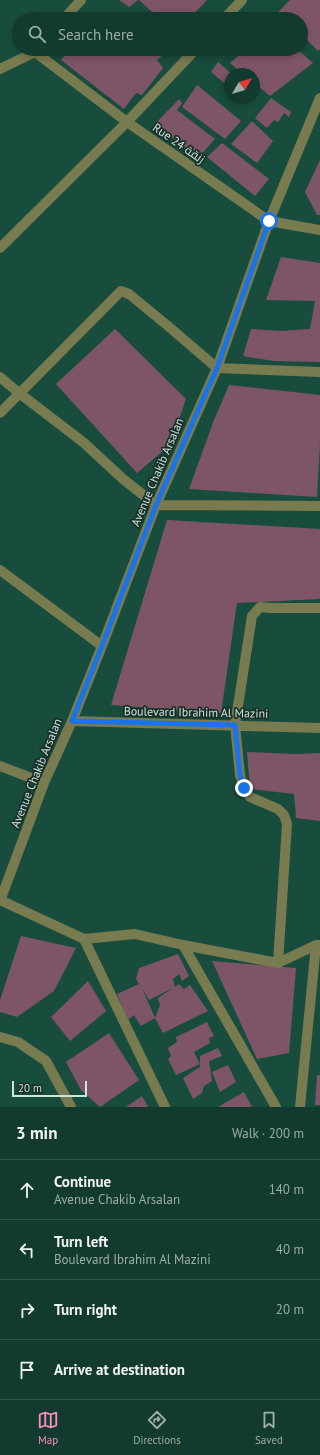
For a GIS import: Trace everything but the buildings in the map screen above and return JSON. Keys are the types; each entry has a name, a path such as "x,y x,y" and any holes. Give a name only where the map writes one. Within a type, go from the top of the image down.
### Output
{"street":[{"path":"70,12 81,0"},
{"path":"229,12 238,1"},
{"path":"0,69 25,56"},
{"name":"Rue 24 زنقة","path":"44,56 127,122 269,221 320,230"},
{"path":"0,248 127,122 189,56"},
{"name":"Avenue Chakib Arsalan","path":"0,901 44,783 72,721 156,505 217,368 269,221 320,98"},
{"path":"0,412 121,290 168,326 217,368 320,372"},
{"path":"0,377 83,442 123,479 156,505 320,506"},
{"path":"0,570 102,646"},
{"path":"278,963 287,824 284,815 278,809 250,797 244,788 240,775 235,725 252,616 260,607 320,608"},
{"name":"Boulevard Ibrahim Al Mazini","path":"72,721 320,728"},
{"path":"0,766 44,783"},
{"path":"0,901 84,939 135,934 183,945 278,963 318,945"},
{"path":"84,939 165,1107"},
{"path":"183,945 276,1107"},
{"path":"300,1107 318,945"},
{"path":"0,1037 18,1042 46,1061 72,1107"}],"route":[{"path":"244,788 240,775 235,725 72,721 156,505 217,368 269,221"}]}
